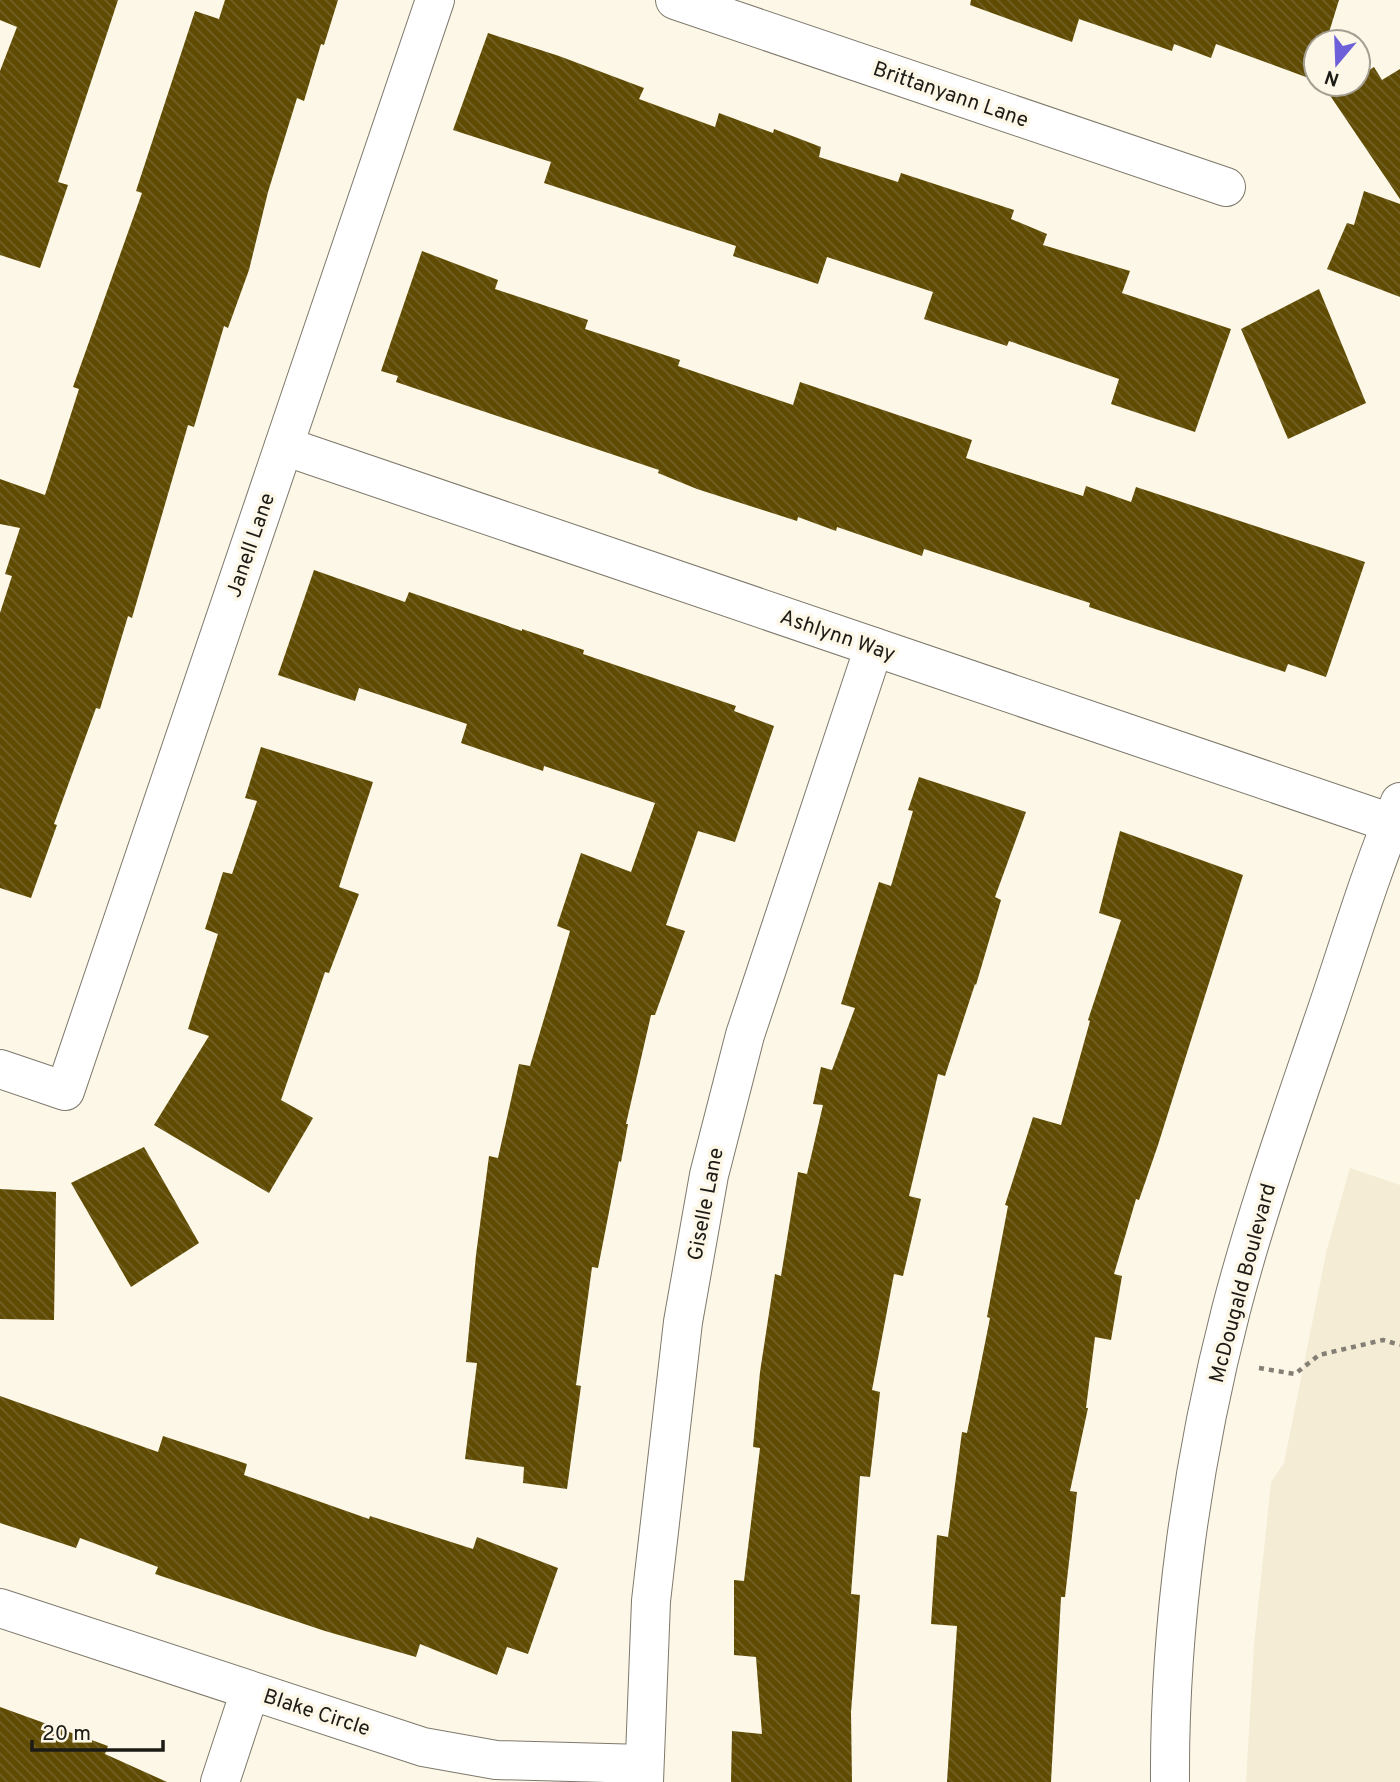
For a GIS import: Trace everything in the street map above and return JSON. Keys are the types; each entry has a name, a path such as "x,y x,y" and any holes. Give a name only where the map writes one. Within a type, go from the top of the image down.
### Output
{"street":[{"name":"Janell Lane","path":"0,1069 65,1091 435,0"},
{"name":"Brittanyann Lane","path":"675,0 1226,187"},
{"name":"Ashlynn Way","path":"284,446 874,647 1396,813"},
{"name":"Giselle Lane","path":"644,1773 651,1601 683,1322 709,1175 745,1035 874,647"},
{"name":"McDougald Boulevard","path":"1170,1782 1170,1740 1180,1593 1200,1450 1231,1311 1270,1174 1396,813"},
{"name":"Blake Circle","path":"0,1608 423,1747 496,1760 644,1773"},
{"path":"220,1782 250,1690"}],"path":[{"path":"1220,1362 1295,1374 1319,1354 1382,1340 1400,1345"}],"shaded area":[{"path":"1350,1168 1400,1185 1400,1782 1246,1782 1254,1645 1271,1482 1284,1463 1327,1249"}],"building":[{"path":"0,0 118,0 58,182 68,185 40,268 0,255 0,71 17,27 0,20"},
{"path":"225,0 338,0 304,101 297,98 268,192 249,270 228,328 224,326 194,427 188,425 132,618 128,616 100,709 96,708 54,824 57,825 31,898 0,888 0,613 12,576 5,574 20,528 0,524 0,479 45,495 79,389 73,387 142,193 136,191 195,11 219,19"},
{"path":"971,0 1339,0 1330,28 1302,28 1302,76 1216,44 1211,58 1174,44 1172,51 1079,19 1072,42 970,5"},
{"path":"488,33 644,88 639,99 715,127 719,113 773,133 774,129 821,147 819,157 898,182 901,173 1014,210 1011,219 1047,234 1043,245 1130,271 1122,293 1231,329 1195,432 1111,404 1119,379 1009,341 1007,346 924,319 933,292 827,257 818,284 733,256 736,246 544,183 551,162 453,130"},
{"path":"1374,67 1382,80 1400,69 1400,199 1332,98 1372,98"},
{"path":"1364,191 1400,204 1400,297 1327,269 1347,223 1354,225"},
{"path":"422,251 498,280 495,289 588,320 585,329 680,360 678,366 793,405 800,382 972,440 966,458 1083,496 1086,486 1131,502 1136,487 1365,562 1326,677 1288,664 1285,672 1089,607 1090,603 924,549 922,556 837,527 836,531 798,517 797,521 697,489 658,473 659,470 396,382 398,376 381,371"},
{"path":"1319,289 1366,403 1288,439 1241,329"},
{"path":"314,570 405,602 409,592 584,650 583,654 736,706 734,711 774,726 735,842 698,831 666,925 685,931 655,1015 651,1015 626,1124 621,1162 619,1161 598,1268 592,1267 576,1385 581,1386 567,1489 523,1483 524,1467 465,1459 477,1363 466,1362 476,1255 489,1156 498,1158 519,1064 530,1066 570,931 557,926 581,853 631,872 655,803 544,766 543,771 461,743 467,724 359,688 355,701 278,675"},
{"path":"261,747 373,782 339,887 359,894 329,973 325,972 281,1100 313,1118 269,1193 154,1125 209,1036 188,1029 218,934 205,929 223,872 232,874 257,801 245,798"},
{"path":"919,777 1026,812 995,897 1001,900 976,985 945,1076 938,1074 909,1196 921,1199 903,1276 894,1274 872,1390 880,1392 870,1477 860,1476 851,1594 860,1595 851,1712 852,1782 731,1782 732,1731 762,1734 756,1657 734,1655 734,1580 744,1581 760,1448 753,1447 760,1372 775,1274 781,1276 798,1172 807,1174 823,1105 813,1104 821,1067 832,1070 855,1008 841,1004 879,882 891,886 913,811 908,810"},
{"path":"1120,831 1243,875 1158,1145 1139,1200 1136,1199 1114,1274 1122,1276 1111,1340 1095,1337 1088,1408 1070,1491 1077,1492 1065,1597 1061,1597 1051,1782 947,1782 957,1626 931,1624 937,1535 948,1537 962,1432 967,1433 990,1318 987,1317 1008,1206 1005,1205 1033,1117 1061,1125 1090,1021 1088,1020 1121,920 1099,913"},
{"path":"144,1147 199,1243 131,1287 71,1183"},
{"path":"0,1189 56,1192 54,1320 0,1319"},
{"path":"0,1396 158,1452 163,1436 247,1464 244,1475 369,1519 370,1516 473,1549 477,1537 558,1568 528,1654 507,1647 497,1675 420,1644 416,1657 325,1631 155,1574 158,1567 80,1538 76,1548 0,1523"},
{"path":"0,1707 108,1746 105,1754 167,1782 0,1782"}]}
